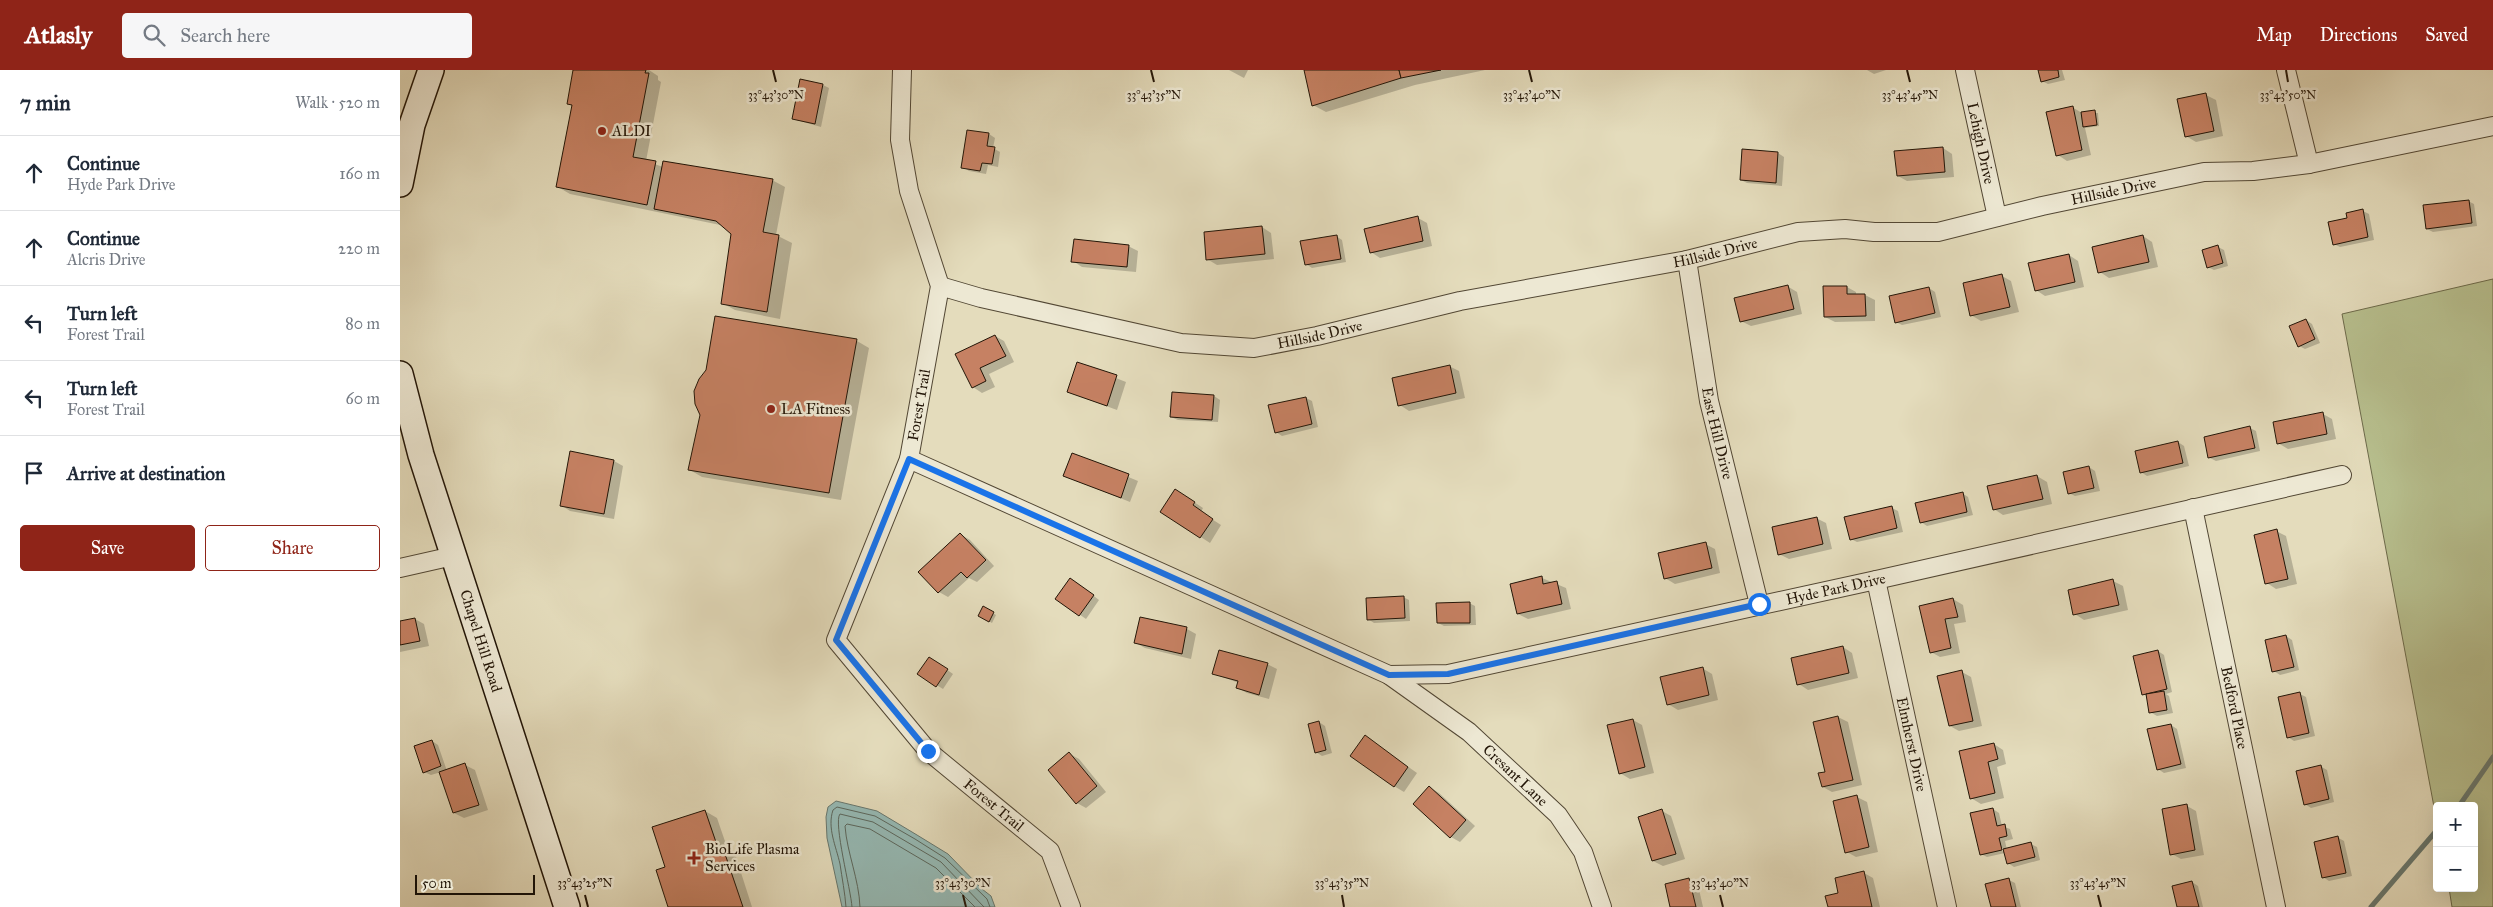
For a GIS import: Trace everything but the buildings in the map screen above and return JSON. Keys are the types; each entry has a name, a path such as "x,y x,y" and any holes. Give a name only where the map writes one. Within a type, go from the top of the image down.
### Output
{"main road":[{"path":"400,184 412,125 431,70"},
{"name":"Chapel Hill Road","path":"400,374 421,455 562,886 567,907"}],"street":[{"name":"Forest Trail","path":"902,70 900,140 909,191 940,286 909,459 836,640 928,751 1050,851 1071,907"},
{"name":"Lehigh Drive","path":"1965,70 1997,217"},
{"path":"2286,70 2309,164"},
{"name":"Hillside Drive","path":"940,286 981,298 1181,344 1254,348 1317,336 1460,301 1687,260 1798,232 1845,229 1874,232 1938,232 1997,217 2204,172 2253,171 2309,164 2493,126"},
{"name":"East Hill Drive","path":"1687,260 1709,401 1759,604"},
{"path":"909,459 1389,675"},
{"name":"Hyde Park Drive","path":"1389,675 1448,674 2342,475"},
{"name":"Bedford Place","path":"2193,508 2276,907"},
{"path":"400,568 453,556"},
{"name":"Elmherst Drive","path":"1876,580 1947,907"},
{"name":"Cresant Lane","path":"1389,675 1469,732 1558,814 1583,852 1602,907"}],"green space":[{"path":"2493,279 2493,907 2452,907 2450,892 2478,892 2478,802 2433,802 2342,314"}],"water":[{"path":"836,801 877,811 948,854 991,896 995,907 842,907 827,838 826,817 828,807"}],"waterway":[{"path":"2462,802 2493,757"},
{"path":"2371,907 2433,835"}],"place":[{"name":"ALDI","path":"602,131"},
{"name":"LA Fitness","path":"771,409"},
{"name":"BioLife Plasma Services","path":"694,858"}],"route":[{"path":"928,751 836,640 909,459 1389,675 1420,676 1448,674 1759,604"}]}
